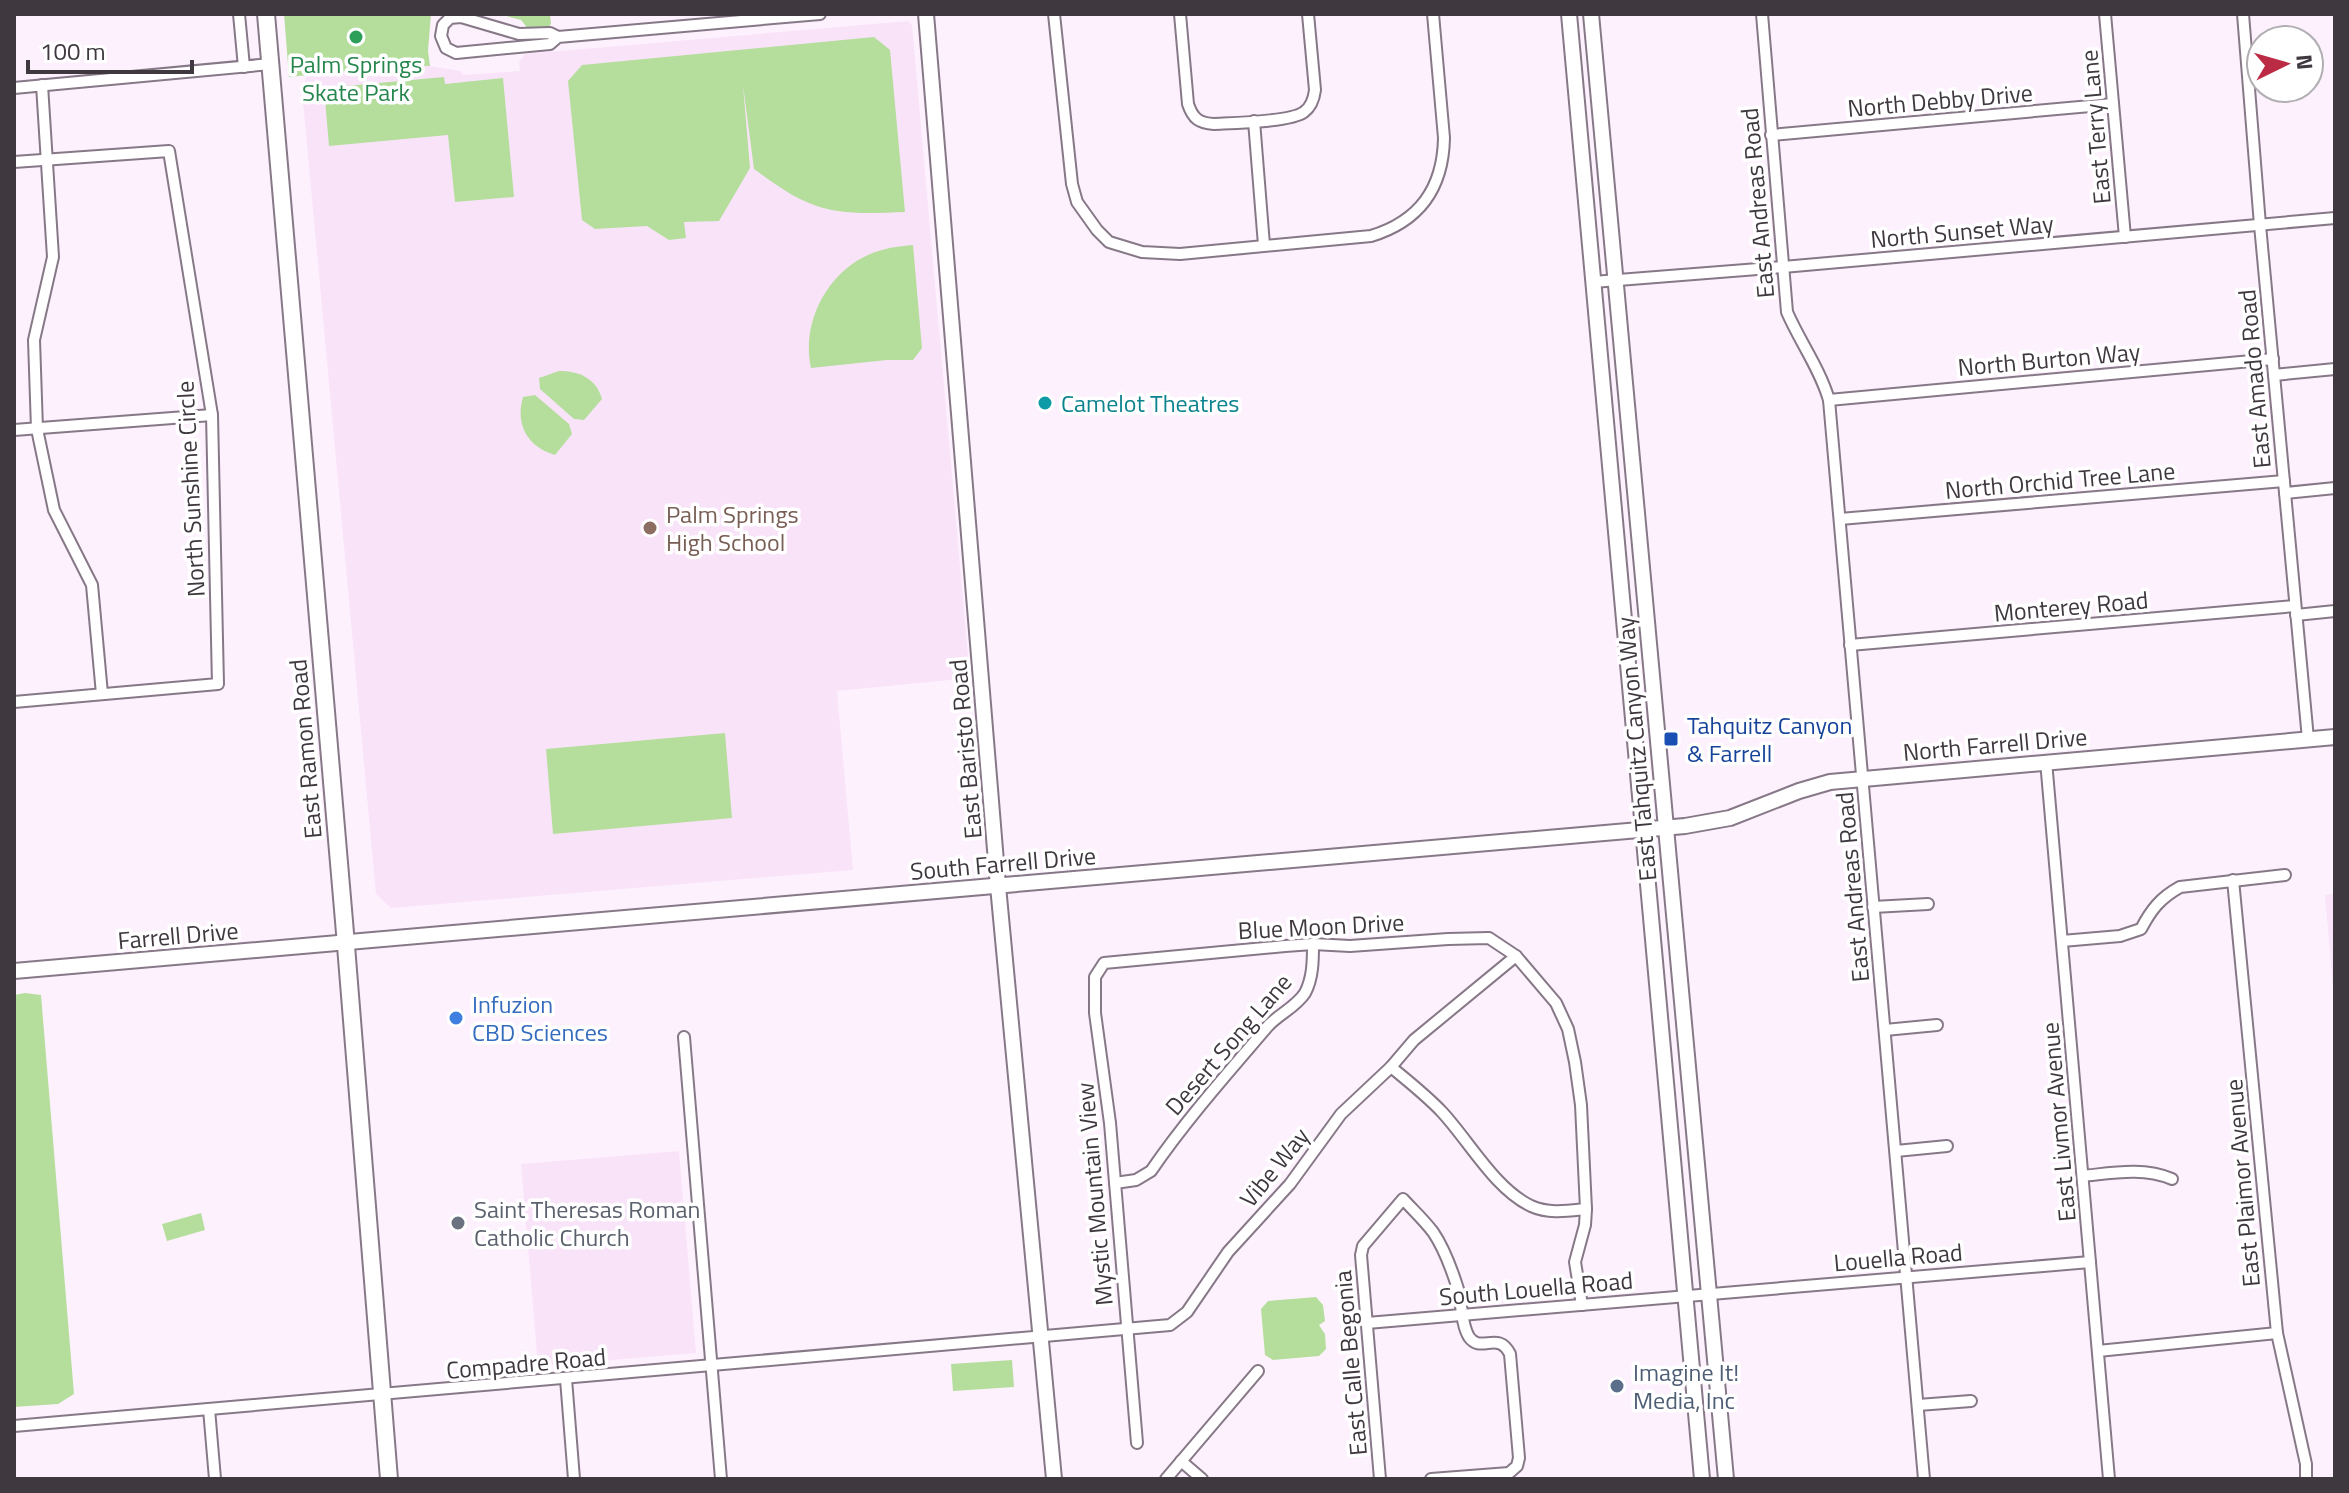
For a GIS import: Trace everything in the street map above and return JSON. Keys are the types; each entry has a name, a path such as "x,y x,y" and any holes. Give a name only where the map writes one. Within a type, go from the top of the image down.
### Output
{"main road":[{"name":"East Ramon Road","path":"266,14 389,1479"}],"street":[{"path":"239,14 244,67"},
{"path":"558,37 550,44 456,53 446,48 441,36 443,25 450,18 461,17 519,34 550,33 558,37 820,14"},
{"name":"East Baristo Road","path":"926,14 998,886 1054,1479"},
{"path":"1054,14 1072,184 1077,202 1109,242 1142,252 1180,254 1353,239 1392,230 1405,221 1430,196 1444,157 1433,14"},
{"path":"1180,14 1188,104 1192,116 1202,123 1214,124 1303,113 1314,99 1308,14"},
{"name":"East Tahquitz Canyon Way","path":"1569,14 1702,1479"},
{"name":"East Tahquitz Canyon Way","path":"1591,14 1726,1479"},
{"name":"East Andreas Road","path":"1762,14 1787,312 1825,386 1829,400 1924,1479"},
{"name":"East Terry Lane","path":"2105,14 2125,237"},
{"name":"East Amado Road","path":"2243,14 2308,739"},
{"path":"14,88 271,64"},
{"path":"14,702 102,694 92,585 54,510 37,429 34,340 53,257 42,85"},
{"name":"North Debby Drive","path":"1771,135 2113,104"},
{"path":"1254,121 1264,245"},
{"name":"North Sunshine Circle","path":"47,160 169,151 212,415 218,684 102,694"},
{"path":"14,162 47,160"},
{"name":"North Sunset Way","path":"1593,282 2335,218"},
{"name":"North Burton Way","path":"1829,400 2273,359"},
{"path":"2274,375 2335,369"},
{"path":"14,430 212,415"},
{"name":"North Orchid Tree Lane","path":"1840,519 2284,487 2335,488"},
{"name":"Monterey Road","path":"1850,645 2295,610 2335,611"},
{"name":"North Farrell Drive","path":"1665,827 1730,818 1830,782 2335,737"},
{"name":"East Livmor Avenue","path":"2046,761 2109,1479"},
{"name":"South Farrell Drive","path":"345,943 1665,827"},
{"path":"2062,941 2120,936 2141,929 2152,908 2180,887 2285,875"},
{"name":"East Plaimor Avenue","path":"2233,880 2277,1333 2306,1464 2306,1479"},
{"path":"1873,907 1928,904"},
{"name":"Blue Moon Drive","path":"1123,961 1313,944 1350,946 1489,938 1516,956"},
{"name":"Farrell Drive","path":"14,971 345,943"},
{"name":"Desert Song Lane","path":"1115,1183 1136,1180 1151,1171 1227,1072 1275,1019 1291,1008 1304,993 1313,964 1313,944"},
{"path":"1516,956 1556,1003 1568,1029 1575,1062 1581,1105 1586,1209 1575,1262 1582,1305"},
{"name":"Vibe Way","path":"1041,1337 1170,1325 1187,1312 1228,1252 1290,1184 1341,1114 1391,1067 1414,1040 1516,956"},
{"name":"Mystic Mountain View","path":"1123,961 1104,963 1095,977 1094,992 1115,1183 1137,1443"},
{"path":"1885,1030 1937,1025"},
{"path":"684,1037 721,1479"},
{"path":"1391,1067 1440,1110 1495,1176 1519,1199 1534,1208 1556,1212 1586,1209"},
{"path":"1896,1151 1947,1146"},
{"path":"2083,1176 2141,1171 2172,1179"},
{"name":"East Calle Begonia","path":"1380,1479 1361,1255 1363,1246 1403,1199 1433,1232 1448,1261 1463,1315"},
{"name":"Louella Road","path":"1709,1292 2090,1262"},
{"name":"South Louella Road","path":"1367,1323 1709,1292"},
{"path":"1431,1479 1509,1473 1517,1466 1519,1458 1510,1354 1506,1346 1498,1342 1480,1344 1472,1341 1466,1332 1463,1315"},
{"path":"2098,1351 2277,1333"},
{"name":"Compadre Road","path":"14,1426 1041,1337"},
{"path":"1166,1479 1258,1371"},
{"path":"566,1379 574,1479"},
{"path":"1918,1405 1971,1401"},
{"path":"209,1409 215,1479"},
{"path":"1181,1461 1202,1479"}],"shaded area":[{"name":"Palm Springs High School","path":"908,21 912,25 970,678 837,691 853,870 391,908 376,894 302,90 307,74 403,65 461,71 463,75 520,71 519,62 525,54"},
{"path":"2335,894 2335,1010 2325,895"},
{"path":"679,1151 696,1353 538,1366 521,1164"}],"green space":[{"path":"284,14 431,14 430,66 403,65 289,77"},
{"path":"499,14 550,14 551,24 547,29 529,30 521,20"},
{"path":"874,37 890,50 905,212 856,213 820,207 780,188 754,169 743,85 750,168 719,221 684,222 686,238 669,240 647,226 595,229 582,220 568,81 582,65"},
{"path":"444,77 445,84 503,78 514,197 455,202 448,135 329,146 324,88"},
{"path":"913,245 922,348 913,360 811,368 810,331 815,313 835,280 864,257 886,249"},
{"path":"559,371 586,377 596,386 602,399 584,420 574,419 540,389 539,378"},
{"path":"535,395 569,424 572,434 555,455 530,440 522,425 523,397"},
{"path":"725,733 732,818 553,834 546,749"},
{"path":"14,995 41,995 74,1394 58,1404 14,1407"},
{"path":"201,1213 205,1230 167,1241 162,1224"},
{"path":"1316,1297 1323,1305 1325,1321 1319,1325 1325,1334 1326,1349 1319,1356 1273,1360 1265,1355 1261,1309 1268,1301"},
{"path":"1012,1360 1014,1387 953,1391 951,1364"}],"place":[{"name":"Palm Springs Skate Park","path":"356,37"},
{"name":"Camelot Theatres","path":"1045,403"},
{"name":"Palm Springs High School","path":"650,528"},
{"name":"Tahquitz Canyon & Farrell","path":"1671,739"},
{"name":"Infuzion CBD Sciences","path":"456,1018"},
{"name":"Saint Theresas Roman Catholic Church","path":"458,1223"},
{"name":"Imagine It! Media, Inc","path":"1617,1386"}]}
